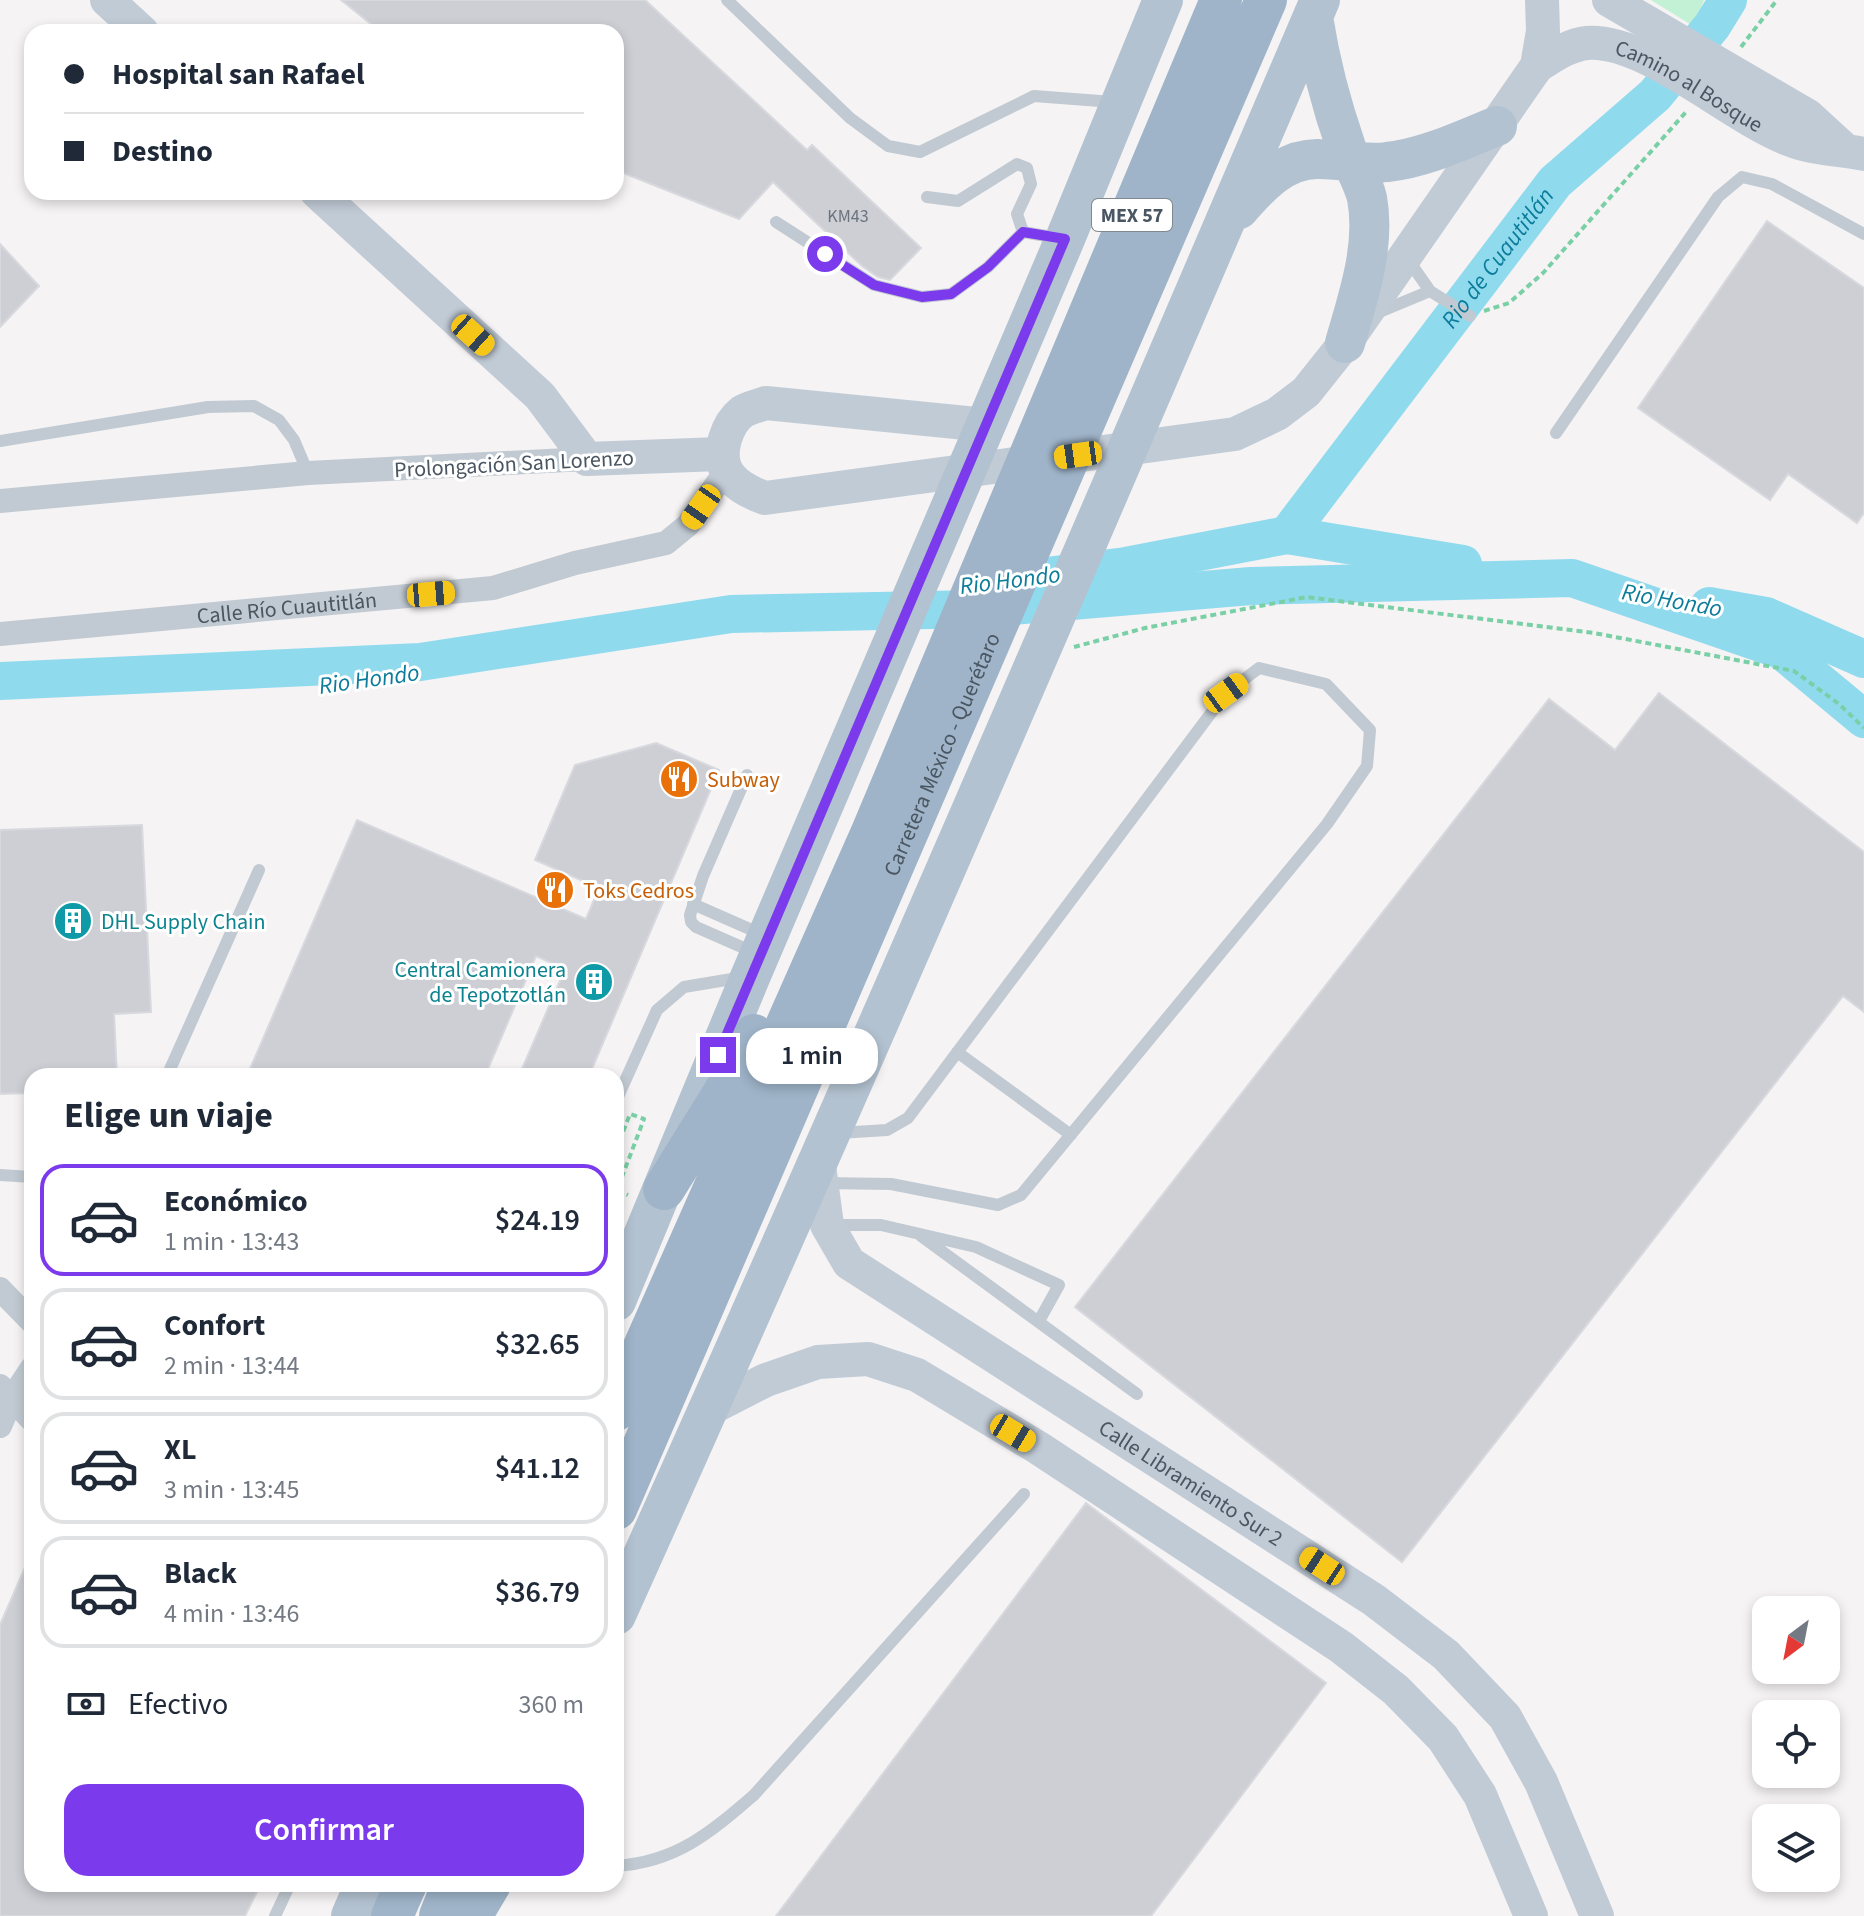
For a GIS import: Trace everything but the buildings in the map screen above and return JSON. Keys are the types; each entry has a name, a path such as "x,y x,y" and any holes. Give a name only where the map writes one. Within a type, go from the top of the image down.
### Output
{"highway":[{"name":"Carretera México - Querétaro","path":"624,1489 968,650 1042,431 1221,0"},
{"name":"Carretera México - Querétaro","path":"624,1392 872,832 1084,426 1266,0"},
{"path":"664,1189 733,1078 836,868 872,832"},
{"path":"392,1916 402,1892"},
{"path":"440,1916 450,1892"},
{"path":"471,1916 485,1892"}],"main road":[{"path":"107,0 133,24"},
{"path":"624,1282 1163,0"},
{"path":"979,441 766,403 743,411 728,428 723,462 743,490 765,498 1235,434 1277,414 1306,392 1353,331 1537,66 1543,31 1542,0"},
{"name":"Camino al Bosque","path":"1609,0 1722,104 1792,141 1854,152"},
{"path":"1316,8 1322,72 1351,163 1367,198 1368,246 1353,331"},
{"path":"624,1597 823,1158 1316,8"},
{"name":"Camino al Bosque","path":"1537,66 1562,50 1585,43 1658,46 1741,62 1854,152"},
{"path":"1226,224 1263,182 1290,165 1318,159 1351,163 1388,162 1430,152 1497,126"},
{"path":"326,200 540,396 587,459"},
{"name":"Prolongación San Lorenzo","path":"587,459 723,462"},
{"name":"Calle Libramiento Sur 2","path":"823,1158 827,1225 849,1263 1374,1600 1446,1655 1505,1717 1541,1782 1597,1916"},
{"path":"709,1409 766,1380 818,1362 868,1359 917,1375 1037,1447 1341,1647 1396,1690 1443,1738 1480,1795 1531,1916"},
{"path":"1037,1447 1064,1399"},
{"path":"351,1916 362,1892"},
{"path":"484,1916 494,1892"}],"street":[{"name":"Prolongación San Lorenzo","path":"0,501 308,473 587,459"},
{"name":"Calle Río Cuautitlán","path":"0,634 493,588 575,563 666,543 688,525 723,462"},
{"path":"0,1289 24,1314"},
{"path":"0,1426 6,1392 24,1375"},
{"path":"6,1392 24,1411"}],"lane":[{"path":"727,0 850,118 888,146 920,152 1034,96 1121,103"},
{"path":"927,197 958,201 1017,164 1027,168 1031,184 1017,214 1023,232"},
{"path":"1556,433 1718,197 1742,177 1772,184 1864,234"},
{"path":"776,222 874,285 922,297 951,294 988,267 1023,232"},
{"path":"1023,232 1065,239"},
{"path":"1406,256 1436,294 1470,316"},
{"path":"1353,331 1436,294"},
{"path":"0,441 224,406 254,406 279,420 294,440 308,473"},
{"path":"1259,668 1326,684 1370,730 1367,766 1327,824 1021,1195 998,1205 891,1184 823,1158 908,1118 1226,693 1259,668"},
{"path":"747,775 690,915 696,927 759,956"},
{"path":"171,1068 259,870"},
{"path":"693,904 759,956"},
{"path":"624,1083 657,1010 684,987 759,956"},
{"path":"957,1052 1071,1135"},
{"path":"0,1175 24,1176"},
{"path":"827,1225 881,1225 976,1247 1059,1285 1039,1321"},
{"path":"915,1232 1137,1394"},
{"path":"624,1865 645,1864 707,1836 754,1795 1024,1494"},
{"path":"275,1916 286,1892"}],"path":[{"path":"1741,62 1777,0"},
{"path":"1470,316 1509,303 1543,273 1688,110"},
{"path":"1037,659 1097,639 1307,597 1594,633 1794,671 1839,704 1864,728"},
{"path":"624,1129 630,1114 644,1119 624,1172"}],"green space":[{"path":"1651,0 1704,0 1693,26"}],"waterway":[{"name":"Rio de Cuautitlán","path":"1287,535 1555,182 1655,95 1712,26 1728,0"},
{"name":"Rio Hondo","path":"991,583 1126,566 1287,535 1463,564"},
{"path":"0,681 420,662 731,614 978,609 1251,586 1572,578 1781,650 1864,719"},
{"name":"Rio Hondo","path":"1709,606 1766,616 1864,659"}],"place":[{"name":"Subway","path":"679,779"},
{"name":"Toks Cedros","path":"555,890"},
{"name":"DHL Supply Chain","path":"73,921"},
{"name":"Central Camionera de Tepotzotlán","path":"594,982"}],"route":[{"path":"718,1055 1065,239 1023,232 988,267 951,294 922,297 874,285 825,254"}]}
